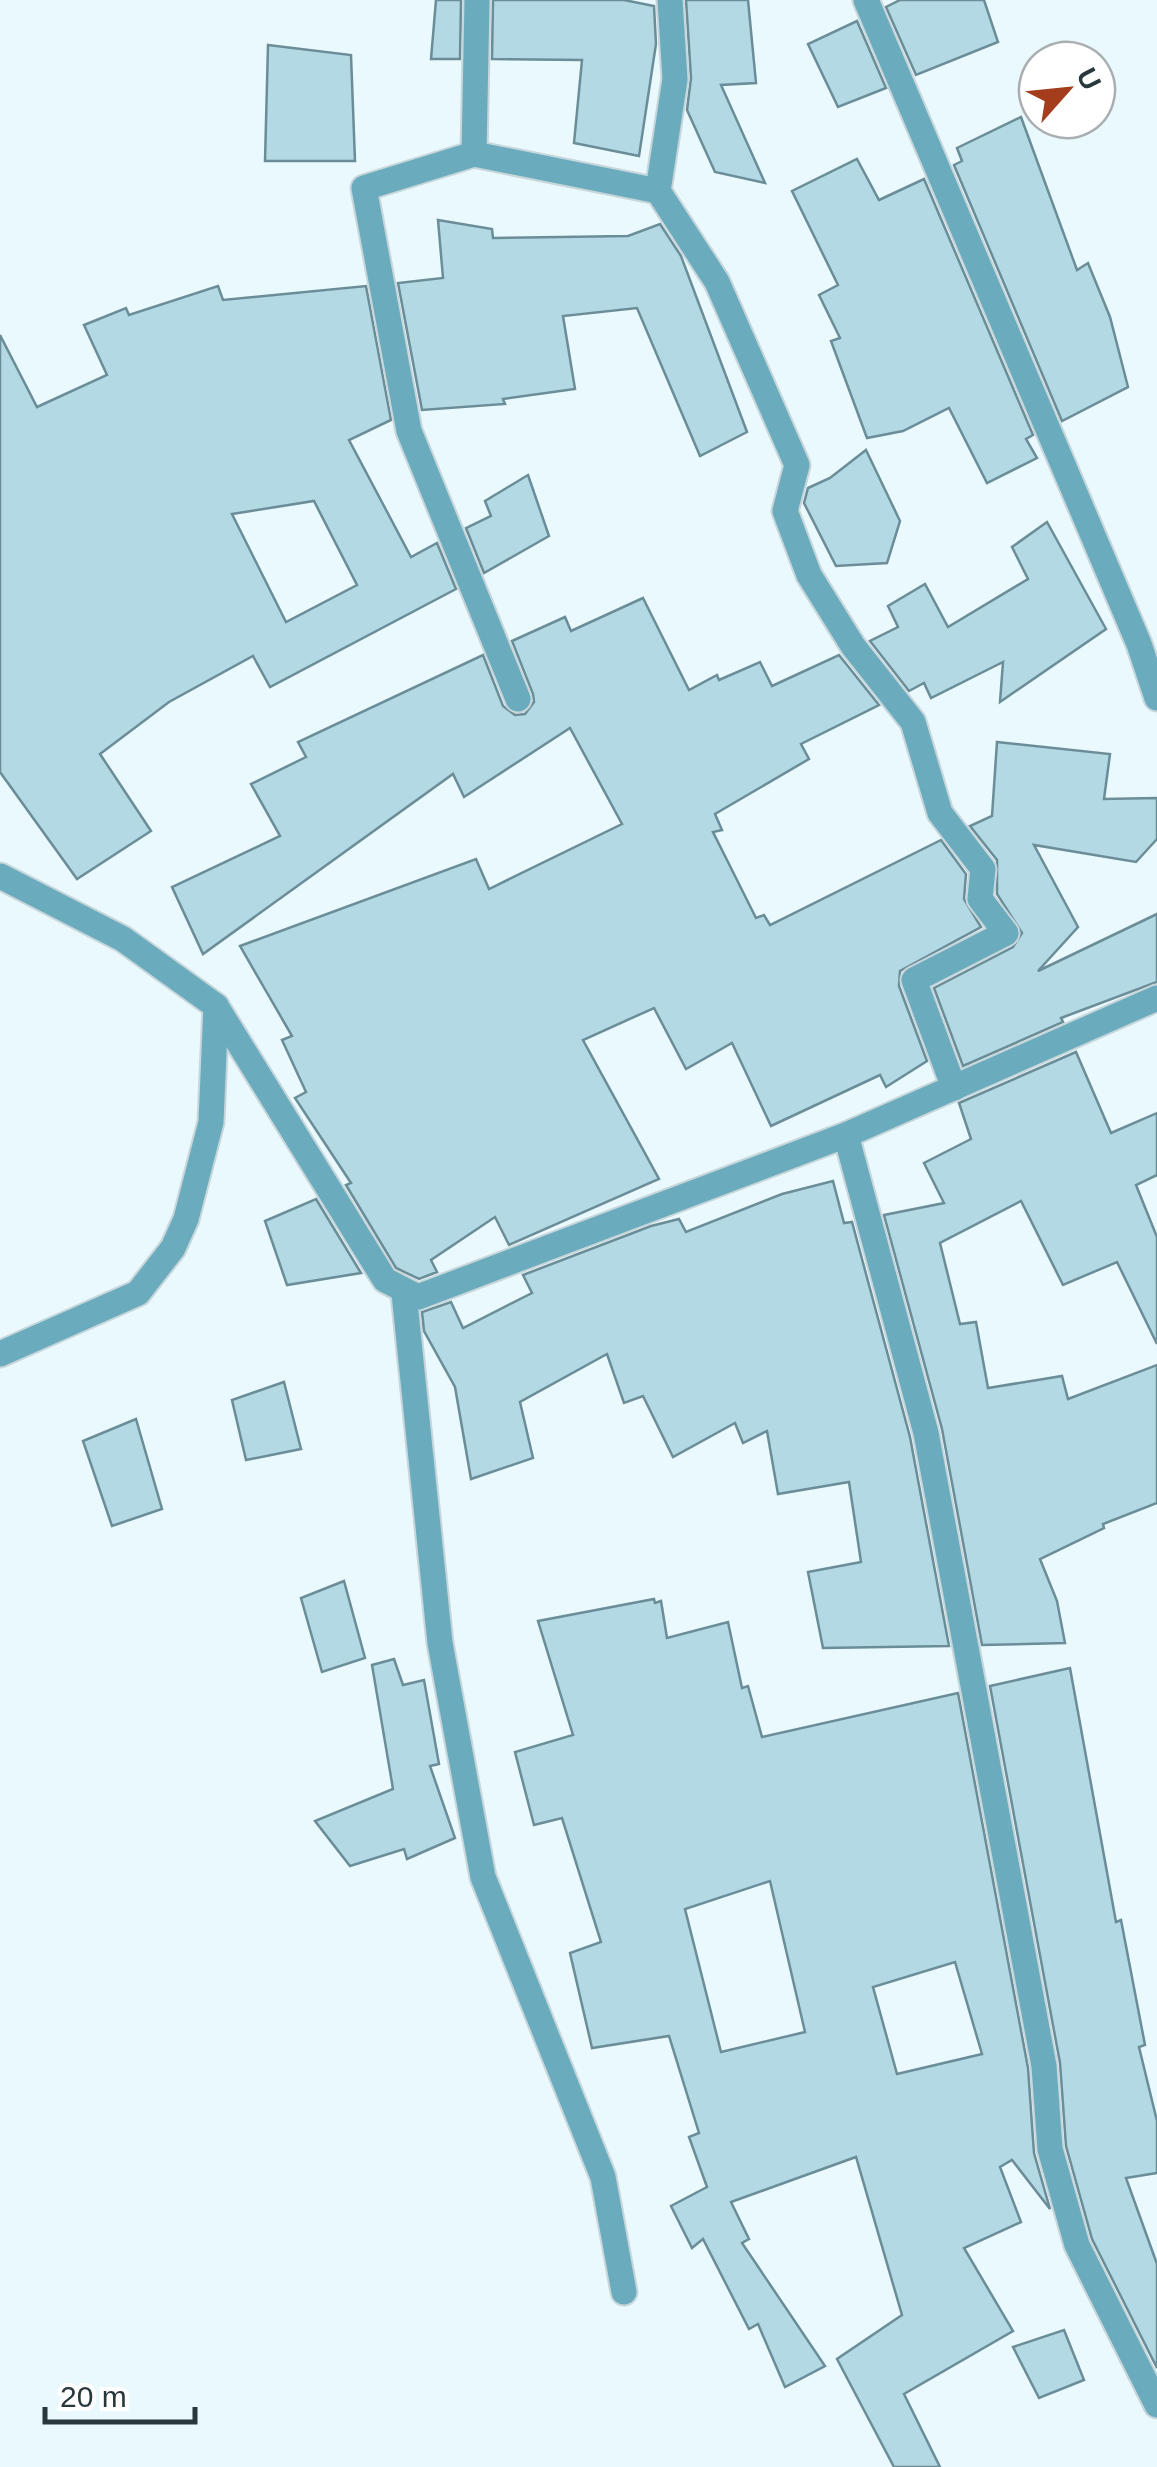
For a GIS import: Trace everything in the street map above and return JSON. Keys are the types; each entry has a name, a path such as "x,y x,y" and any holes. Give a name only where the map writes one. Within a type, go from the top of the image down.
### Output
{"street":[{"path":"474,154 477,0"},
{"path":"670,0 675,79 658,191 717,282 798,465 785,511 809,575 853,646 913,722 940,813 983,869 980,899 1006,933 914,980 954,1088"},
{"path":"866,0 1138,644 1157,698"},
{"path":"518,698 409,431 364,188 474,154 658,191"},
{"path":"0,876 123,939 216,1006 385,1280 418,1297 846,1135 1157,998"},
{"path":"0,1354 138,1294 173,1248 186,1219 211,1122 216,1006"},
{"path":"846,1135 926,1433 1044,2066 1050,2149 1077,2245 1157,2405"},
{"path":"404,1293 440,1643 483,1878 604,2177 624,2292"}],"building":[{"path":"436,0 461,0 460,59 431,59"},
{"path":"493,0 624,0 654,6 656,44 639,156 574,143 582,60 492,59"},
{"path":"686,0 748,0 756,83 721,85 765,183 715,172 687,110 691,78"},
{"path":"900,0 984,0 998,42 916,75 886,7"},
{"path":"857,21 886,88 838,107 808,44"},
{"path":"268,45 351,55 355,161 265,161"},
{"path":"1017,119 1017,140 1029,140 1077,270 1088,263 1110,317 1128,387 1062,421 954,165 962,161 957,148"},
{"path":"857,159 879,200 924,179 1033,435 1026,439 1037,458 987,483 949,408 903,431 867,438 831,341 840,338 819,295 838,285 792,191"},
{"path":"438,220 492,229 493,238 628,236 660,224 681,256 747,432 700,456 637,308 563,316 575,389 503,399 505,404 422,410 398,283 443,278"},
{"path":"218,286 223,300 366,286 391,420 349,440 411,557 437,543 456,589 270,687 253,656 169,702 100,754 151,831 77,879 0,772 0,335 37,407 107,375 84,325 126,308 129,315","holes":["314,501 357,585 286,622 232,514"]},
{"path":"866,450 900,521 887,563 836,566 804,503 808,488 830,478"},
{"path":"528,475 549,536 484,573 466,528 491,516 485,501"},
{"path":"1047,522 1106,629 1000,702 1003,662 931,698 924,683 909,691 870,641 898,627 888,606 925,584 948,627 1028,579 1012,547"},
{"path":"643,598 689,690 717,675 719,680 760,662 772,686 839,655 879,705 801,744 809,759 715,814 722,830 713,832 756,918 764,915 770,925 941,840 966,874 964,899 981,927 900,971 899,986 927,1061 886,1087 880,1075 771,1126 732,1043 686,1069 654,1008 583,1040 659,1179 509,1245 495,1217 431,1260 437,1272 419,1279 396,1268 346,1185 351,1183 295,1098 306,1092 282,1040 292,1036 240,946 476,859 489,889 622,824 570,728 464,797 453,774 203,954 172,887 280,836 251,784 306,757 298,742 483,655 503,706 515,715 525,714 534,702 533,694 512,641 565,617 571,631"},
{"path":"997,742 1110,754 1104,799 1157,798 1157,839 1136,862 1034,845 1078,927 1038,971 1157,914 1157,982 1061,1018 1063,1022 963,1066 934,988 1013,947 1022,933 997,894 997,860 970,826 992,816"},
{"path":"1076,1052 1111,1133 1157,1113 1157,1175 1136,1185 1157,1237 1157,1344 1117,1262 1063,1285 1021,1201 940,1243 960,1324 976,1322 988,1388 1062,1376 1068,1399 1157,1365 1157,1503 1103,1524 1104,1528 1040,1559 1057,1601 1065,1643 982,1645 942,1429 884,1215 944,1203 924,1163 971,1139 959,1103"},
{"path":"833,1181 844,1223 852,1222 910,1437 949,1646 823,1648 808,1572 861,1562 849,1482 778,1494 767,1431 743,1443 735,1423 673,1457 643,1396 624,1403 607,1354 520,1402 533,1458 471,1479 455,1387 424,1331 422,1312 451,1302 463,1328 532,1293 523,1275 651,1226 679,1219 686,1232 782,1194"},
{"path":"316,1199 361,1273 287,1285 265,1221"},
{"path":"284,1382 301,1449 246,1460 232,1400"},
{"path":"136,1419 162,1509 112,1526 83,1441"},
{"path":"344,1581 365,1658 322,1672 301,1598"},
{"path":"654,1599 655,1603 661,1601 667,1638 728,1622 742,1688 748,1686 762,1737 958,1693 1028,2068 1034,2153 1050,2209 1012,2160 1000,2167 1021,2222 964,2248 1013,2331 904,2394 940,2467 894,2467 837,2359 902,2315 856,2157 731,2202 749,2239 742,2243 825,2366 785,2387 758,2324 749,2329 703,2239 692,2248 671,2206 707,2187 689,2137 699,2133 669,2036 592,2048 570,1953 601,1942 562,1818 534,1825 515,1752 573,1735 538,1621","holes":["770,1881 805,2032 721,2052 685,1909","955,1962 982,2054 897,2074 873,1987"]},
{"path":"394,1659 403,1685 424,1680 439,1764 430,1766 455,1838 407,1859 404,1849 350,1866 315,1821 393,1789 372,1665"},
{"path":"1070,1668 1116,1922 1121,1920 1145,2045 1139,2047 1157,2121 1157,2173 1126,2178 1157,2264 1157,2368 1092,2239 1066,2146 1060,2063 990,1686"},
{"path":"1064,2330 1084,2380 1039,2398 1013,2347"}]}
